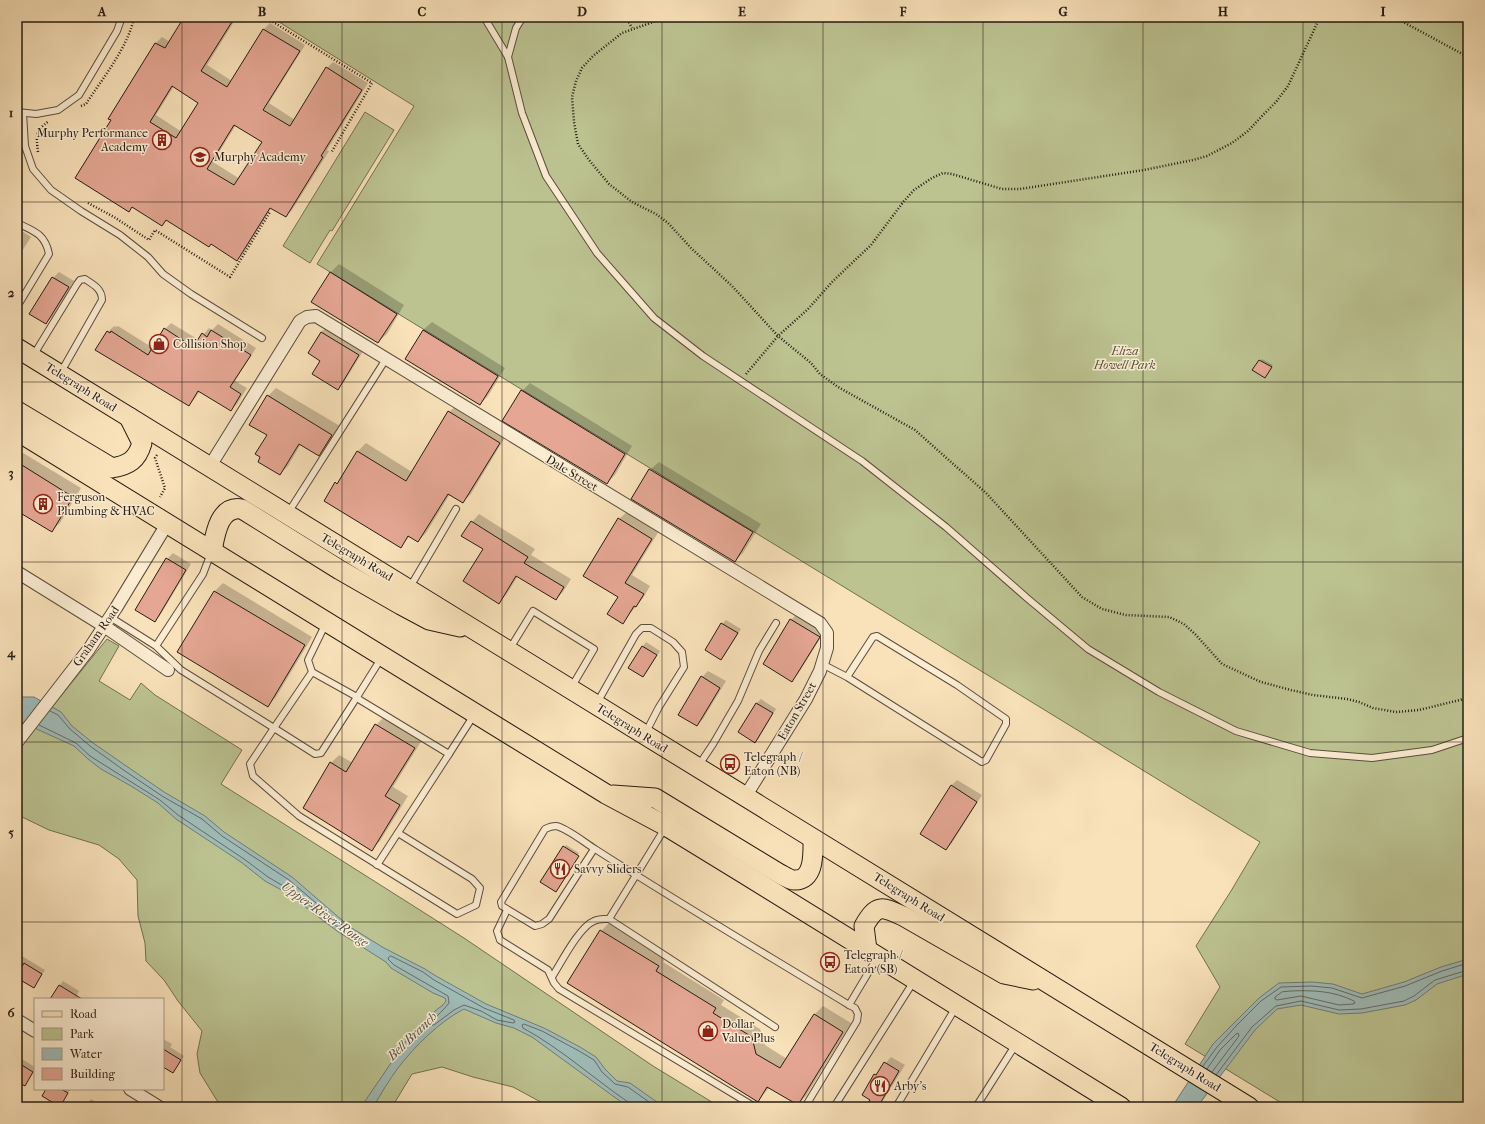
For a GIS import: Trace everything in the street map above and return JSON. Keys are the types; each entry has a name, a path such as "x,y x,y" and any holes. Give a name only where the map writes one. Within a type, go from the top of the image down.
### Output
{"main road":[{"name":"Telegraph Road","path":"25,353 1241,1102"},
{"path":"17,411 112,468 123,466 133,460 140,450 142,443 129,417"},
{"path":"17,431 475,714 606,794 666,826 1121,1107"},
{"path":"212,551 216,531 221,518 230,510 235,508 242,509 340,570 429,620 477,632"},
{"path":"606,794 655,798 793,881 803,879 809,872 814,861 813,839"},
{"path":"872,954 864,926 872,913 878,909 887,909 903,916 1004,974 1046,982"}],"street":[{"name":"Dale Street","path":"210,466 300,321 307,317 316,316 820,623 827,634 828,640"},
{"name":"Graham Road","path":"17,742 89,649 167,524"},
{"path":"17,572 107,622 168,670"},
{"name":"Eaton Street","path":"745,797 806,699 822,664 828,640"},
{"path":"17,1020 34,1030"},
{"path":"132,1090 159,1107"}],"lane":[{"path":"122,17 117,31 79,95 58,110 36,114 20,113 25,146 33,169 51,190 81,211 120,235 148,257 163,274 191,294 262,338"},
{"path":"484,17 508,56 522,113 546,176 597,253 654,318 703,356 862,461 946,527 1088,649 1159,692 1236,731 1310,754 1372,758 1432,750 1468,738"},
{"path":"508,56 516,28 523,17"},
{"path":"17,223 43,237 47,244 49,254 20,302 17,302"},
{"path":"25,353 80,280 85,279 92,283 98,287 102,294 102,300 60,374"},
{"path":"287,514 386,359"},
{"path":"409,589 456,509"},
{"path":"156,646 203,574 212,551"},
{"path":"509,651 533,611 594,649 570,690"},
{"path":"107,622 156,646 181,670 315,754 321,753 382,656"},
{"path":"326,622 308,660 312,672 357,697 450,754"},
{"path":"697,768 738,701 759,651 776,623"},
{"path":"596,705 636,634 642,628 651,628 672,642 682,652 684,667 659,707 644,735"},
{"path":"822,664 847,677 982,762 986,760 1006,724 1006,719 878,636 873,637 847,677"},
{"path":"312,672 250,764 253,776 299,816 457,914 476,905 480,888 472,879 398,833"},
{"path":"377,864 475,714"},
{"path":"594,849 546,921 542,924 535,926 502,906 501,902 544,829 551,826 557,826 855,1008 858,1014 857,1021 805,1107"},
{"path":"609,919 666,826"},
{"path":"507,910 497,931 500,940 548,970 554,983 559,989 755,1107"},
{"path":"552,977 584,927 593,921 609,919 775,1027"},
{"path":"849,1005 872,954"},
{"path":"834,1107 915,979"},
{"path":"896,1107 957,1006"},
{"path":"976,1107 1017,1042"}],"path":[{"path":"80,107 86,104 122,47 132,29 134,17"},
{"path":"265,17 372,83 331,153"},
{"path":"626,17 632,28"},
{"path":"675,17 632,28 622,33 611,40 582,68 576,81 572,97 578,144 609,184 632,202 656,214 668,223 691,248 732,286 778,336 811,363 820,374 915,430 986,493 1082,597 1102,609 1126,615 1169,617 1184,624 1222,664 1260,682 1283,688 1313,695 1353,700 1373,708 1396,712 1419,710 1468,698"},
{"path":"740,381 778,336 808,309 833,281 871,245 914,190 932,178 943,173 952,174 1002,189 1020,189 1144,170 1206,156 1232,143 1248,131 1276,102 1288,86 1320,17"},
{"path":"1394,17 1468,57"},
{"path":"38,155 36,141 37,133 42,126 56,118"},
{"path":"82,200 114,217 149,240 155,230 230,277 270,212"},
{"path":"157,455 155,458 165,488 160,497"}],"green space":[{"name":"Eliza Howell Park","path":"271,17 1468,17 1468,1100 1465,1099 1460,1107 1288,1107 1185,1044 1220,987 1196,946 1260,842 317,264 414,106"},
{"path":"365,112 394,130 332,231 330,230 310,263 283,246"},
{"path":"107,639 119,646 99,681 130,700 141,683 155,695 242,750 221,784 464,938 653,1066 720,1107 550,1107 513,1087 473,1077 442,1067 412,1074 392,1107 221,1107 200,1073 197,1054 202,1031 178,1001 164,980 146,961 145,943 138,916 137,880 119,859 99,845 49,830 20,816 17,812 17,750"}],"water":[{"path":"17,695 21,697 34,697 61,712 72,726 93,743 164,792 205,816 224,832 292,877 350,927 384,948 425,969 486,1004 544,1028 580,1047 596,1057 617,1081 630,1083 664,1107 628,1107 532,1037 514,1028 496,1023 464,1009 437,1027 404,1060 373,1107 361,1107 406,1041 425,1024 435,1011 443,1005 446,1001 445,998 433,993 391,968 386,962 337,931 287,893 265,881 241,862 176,819 158,803 101,769 74,746 17,720 20,711 17,708"},
{"path":"1468,959 1468,974 1437,984 1416,1000 1405,1005 1362,1013 1339,1014 1301,1005 1277,1009 1255,1030 1197,1107 1172,1107 1213,1044 1259,998 1279,983 1312,982 1333,984 1362,994 1404,982 1441,967"}],"building":[{"name":"Murphy Performance Academy","path":"184,17 235,17 201,71 227,87 263,29 300,51 263,110 290,126 326,67 362,90 321,156 323,157 286,217 270,208 237,261 211,244 209,247 166,220 162,226 132,207 129,212 75,178 111,120 108,119 155,43 165,48","holes":["172,86 198,103 176,138 150,122","234,125 262,142 234,185 207,169"]},
{"path":"330,272 397,314 378,343 311,302"},
{"path":"52,277 69,287 46,324 29,314"},
{"path":"164,328 193,347 202,333 207,337 211,330 251,355 230,387 241,394 231,411 198,391 189,406 95,350 107,331 110,333 111,331 148,355"},
{"path":"423,330 498,376 480,405 405,359"},
{"path":"321,332 359,355 338,390 312,374 320,361 308,353"},
{"path":"1259,360 1272,367 1265,378 1252,370"},
{"path":"521,390 625,454 607,484 502,421"},
{"path":"267,395 332,435 319,456 299,444 280,475 258,462 260,457 255,454 267,435 249,425"},
{"path":"448,411 500,443 463,503 448,494 418,542 408,536 401,548 324,501 335,482 337,484 357,451 406,481"},
{"name":"Ferguson Plumbing & HVAC","path":"17,462 73,497 52,532 17,511"},
{"path":"649,469 753,532 735,562 631,499"},
{"path":"618,518 652,539 625,583 644,594 636,607 634,606 623,624 607,614 618,597 583,576"},
{"path":"471,521 528,557 524,563 564,587 556,600 516,576 499,604 463,581 483,549 461,536"},
{"path":"166,558 186,570 155,622 135,610"},
{"path":"214,591 305,645 268,707 177,652"},
{"path":"790,619 820,637 792,682 763,664"},
{"path":"721,623 738,633 721,660 705,650"},
{"path":"642,646 657,655 643,677 628,668"},
{"path":"701,676 720,688 697,726 678,715"},
{"path":"756,703 773,713 755,743 738,732"},
{"path":"375,724 415,748 385,796 400,805 372,851 303,808 330,762 346,772"},
{"path":"951,785 977,802 946,850 920,834"},
{"name":"Savvy Sliders","path":"563,846 579,856 556,892 540,882"},
{"path":"600,930 659,966 656,971 716,1008 713,1013 752,1037 756,1054 780,1068 814,1014 843,1032 798,1105 767,1087 758,1102 567,983"},
{"path":"24,963 42,974 34,988 17,978 17,975"},
{"path":"59,985 80,998 51,998"},
{"path":"164,1050 181,1060 173,1073 164,1068"},
{"path":"17,1062 33,1072 25,1086 17,1082"},
{"path":"884,1062 899,1071 878,1107 865,1107 870,1100 862,1095 874,1074 876,1075"},
{"path":"45,1090 63,1090 68,1093 60,1107 42,1096"}],"place":[{"name":"Murphy Performance Academy","path":"162,140"},
{"name":"Murphy Academy","path":"200,157"},
{"name":"Collision Shop","path":"159,344"},
{"name":"Ferguson Plumbing & HVAC","path":"43,504"},
{"name":"Telegraph / Eaton (NB)","path":"730,764"},
{"name":"Savvy Sliders","path":"560,869"},
{"name":"Telegraph / Eaton (SB)","path":"830,962"},
{"name":"Dollar Value Plus","path":"708,1031"},
{"name":"Arby's","path":"880,1086"}],"water label":[{"name":"Upper River Rouge","path":"325,914"},
{"name":"Bell Branch","path":"412,1036"}]}
